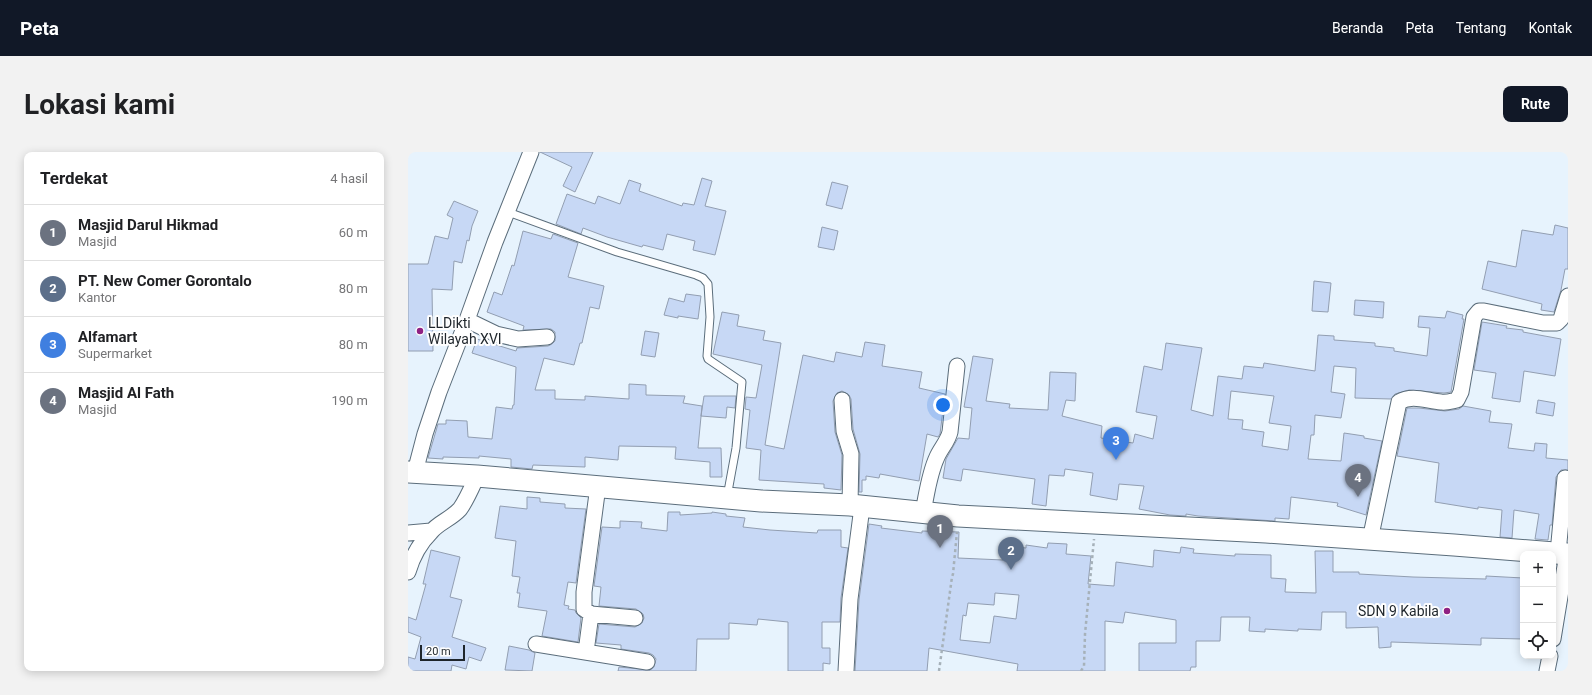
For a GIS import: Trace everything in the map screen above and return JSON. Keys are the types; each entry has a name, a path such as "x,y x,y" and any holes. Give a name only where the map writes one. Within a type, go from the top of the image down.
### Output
{"main road":[{"path":"412,472 598,486 761,501 856,506 958,516 1266,532 1564,554"}],"street":[{"path":"412,472 438,392 531,152"},
{"path":"1370,540 1399,402 1405,399 1422,399 1442,402 1457,400 1461,392 1474,317 1479,311 1543,323 1557,323 1561,319 1568,296"},
{"path":"467,320 496,334 518,339 547,337"},
{"path":"923,512 930,476 938,456 948,440 950,432 957,366"},
{"path":"842,400 844,431 851,454 856,506 846,671"},
{"path":"408,572 412,559 431,531 448,521 459,510 466,500 477,476"},
{"path":"1555,623 1564,554 1565,478"},
{"path":"598,486 584,592 584,609 591,614 635,618"},
{"path":"408,533 431,531"},
{"path":"586,652 591,614"},
{"path":"536,644 647,662"},
{"path":"1547,671 1549,659"}],"lane":[{"path":"508,212 617,252 696,275 706,281 708,284 710,310 707,356 742,382 736,448 727,497"}],"path":[{"path":"939,671 952,577 954,574 958,516"},
{"path":"1081,671 1084,666 1085,634 1096,523"}],"building":[{"path":"540,152 593,152 575,192 563,186 572,167"},
{"path":"702,178 712,181 705,206 726,211 715,255 693,250 695,241 667,234 663,250 643,245 642,247 607,237 583,228 581,234 556,224 567,194 595,204 598,196 620,204 629,180 641,184 639,191 682,206 683,203 694,205"},
{"path":"832,182 848,186 842,209 826,205"},
{"path":"454,201 478,211 472,226 469,241 467,240 462,263 454,261 452,290 432,289 433,351 408,351 408,264 428,264 435,236 448,239 453,218 447,215"},
{"path":"1555,225 1568,228 1568,269 1565,269 1561,290 1554,312 1541,310 1542,304 1482,289 1488,261 1516,267 1522,230 1553,235"},
{"path":"822,227 838,231 834,250 818,247"},
{"path":"523,231 551,239 553,234 578,243 568,277 604,286 599,309 590,307 582,343 580,343 574,365 544,358 535,390 555,390 555,399 585,400 585,396 629,399 629,384 646,385 646,395 685,396 683,403 702,406 698,448 721,448 722,477 710,477 710,462 675,459 676,447 619,446 618,460 585,457 585,467 533,465 532,469 511,467 511,459 479,456 479,458 428,458 438,424 446,424 446,420 467,421 468,437 492,439 496,407 512,409 514,405 516,367 472,353 477,339 516,351 517,348 548,346 555,341 555,332 551,329 523,330 524,326 487,312 494,292 502,295 512,265 514,266"},
{"path":"1314,281 1331,283 1328,312 1312,311"},
{"path":"686,294 701,296 698,319 678,316 678,318 664,315 669,298 684,302"},
{"path":"1355,300 1384,302 1383,318 1354,315"},
{"path":"1447,311 1463,315 1462,319 1464,319 1451,392 1444,393 1409,390 1395,394 1391,399 1355,398 1356,368 1334,366 1331,392 1345,394 1341,418 1315,415 1314,435 1311,435 1308,459 1341,461 1344,433 1382,441 1366,515 1337,506 1338,503 1291,497 1289,519 1275,518 1275,521 1186,514 1186,516 1170,515 1139,509 1144,486 1119,484 1117,500 1090,495 1093,473 1065,469 1064,476 1049,475 1046,506 1032,504 1035,479 963,469 961,481 943,478 946,459 958,438 969,439 972,408 964,407 973,356 993,359 986,401 1010,404 1009,408 1048,410 1050,372 1076,373 1075,401 1066,400 1062,416 1102,426 1101,438 1133,443 1135,434 1153,439 1157,416 1136,412 1144,366 1162,370 1166,343 1202,348 1191,410 1213,416 1218,376 1242,379 1244,366 1263,368 1264,363 1315,371 1318,335 1334,336 1334,340 1375,343 1375,346 1394,348 1394,351 1427,356 1430,328 1418,327 1419,316 1445,318","holes":["1231,391 1274,396 1269,423 1291,426 1288,450 1262,446 1264,432 1242,429 1243,420 1228,419"]},
{"path":"722,312 739,315 737,326 765,331 763,340 781,343 765,445 784,449 803,355 834,362 836,352 862,357 865,342 885,345 882,366 922,372 919,388 945,394 940,434 938,437 927,434 919,481 880,474 879,478 866,476 866,480 862,480 862,492 859,492 860,454 853,429 851,399 849,395 842,391 837,393 833,401 835,432 842,455 841,490 824,488 824,484 759,480 761,450 746,448 750,410 745,409 746,397 756,398 762,365 713,354"},
{"path":"1482,322 1507,326 1506,328 1523,330 1523,332 1561,339 1555,376 1524,371 1520,402 1492,398 1496,373 1474,370"},
{"path":"645,331 659,333 655,357 641,355"},
{"path":"704,396 736,396 735,408 727,407 726,418 701,416"},
{"path":"1538,400 1555,403 1553,416 1536,413"},
{"path":"1463,406 1491,411 1489,422 1512,424 1508,448 1534,451 1535,443 1547,444 1546,458 1568,460 1568,470 1561,470 1556,477 1552,525 1550,525 1548,540 1535,539 1539,514 1514,510 1512,538 1500,537 1502,510 1478,507 1478,509 1435,502 1439,463 1397,456 1407,408 1445,411 1459,409"},
{"path":"527,497 540,498 540,502 565,504 565,508 586,509 576,583 568,582 564,605 569,606 568,609 575,610 581,618 578,642 542,636 547,611 518,607 520,593 517,593 520,577 512,576 516,541 495,538 500,506 527,509"},
{"path":"668,512 680,512 680,515 712,512 726,514 726,516 745,518 743,527 770,530 817,533 818,530 841,530 841,547 848,548 841,598 840,622 822,622 822,648 830,648 830,664 823,663 823,671 788,671 788,622 758,619 757,625 729,623 729,639 697,639 696,671 618,671 619,667 650,670 654,667 656,659 649,653 621,649 621,645 596,643 599,624 635,627 642,623 644,618 643,614 636,609 599,606 601,587 594,586 602,527 620,528 620,521 642,522 641,528 667,531"},
{"path":"869,524 882,526 881,528 922,533 922,531 959,532 958,558 1003,560 1004,546 1026,548 1026,545 1047,548 1048,543 1067,544 1066,554 1091,556 1088,584 1114,586 1116,562 1153,567 1154,550 1180,553 1181,547 1194,549 1193,553 1235,556 1235,554 1271,555 1271,578 1286,579 1285,592 1316,593 1315,551 1333,551 1333,572 1359,572 1359,574 1413,577 1486,579 1486,576 1520,578 1520,639 1481,638 1481,645 1391,642 1391,647 1379,648 1378,627 1346,628 1346,612 1322,612 1321,630 1298,629 1298,631 1265,629 1265,632 1249,631 1250,617 1221,617 1220,641 1196,641 1196,667 1191,667 1190,671 1139,671 1139,643 1176,643 1176,620 1125,612 1123,623 1105,621 1105,671 1017,671 1018,664 929,648 927,671 855,671 859,600","holes":["995,593 1019,595 1016,619 994,616 990,643 960,640 963,615 966,616 968,603 994,605"]},
{"path":"431,550 460,557 450,597 462,600 452,637 486,648 481,661 469,657 466,669 452,665 451,671 408,671 408,657 415,659 421,637 408,632 408,617 416,620 426,584 423,584"},
{"path":"509,646 529,650 535,653 532,671 505,670"}],"place":[{"name":"LLDikti Wilayah XVI","path":"420,331"},
{"name":"Alfamart","path":"1116,460"},
{"name":"Masjid Al Fath","path":"1358,497"},
{"name":"Masjid Darul Hikmad","path":"940,548"},
{"name":"PT. New Comer Gorontalo","path":"1011,570"},
{"name":"SDN 9 Kabila","path":"1447,611"}]}
